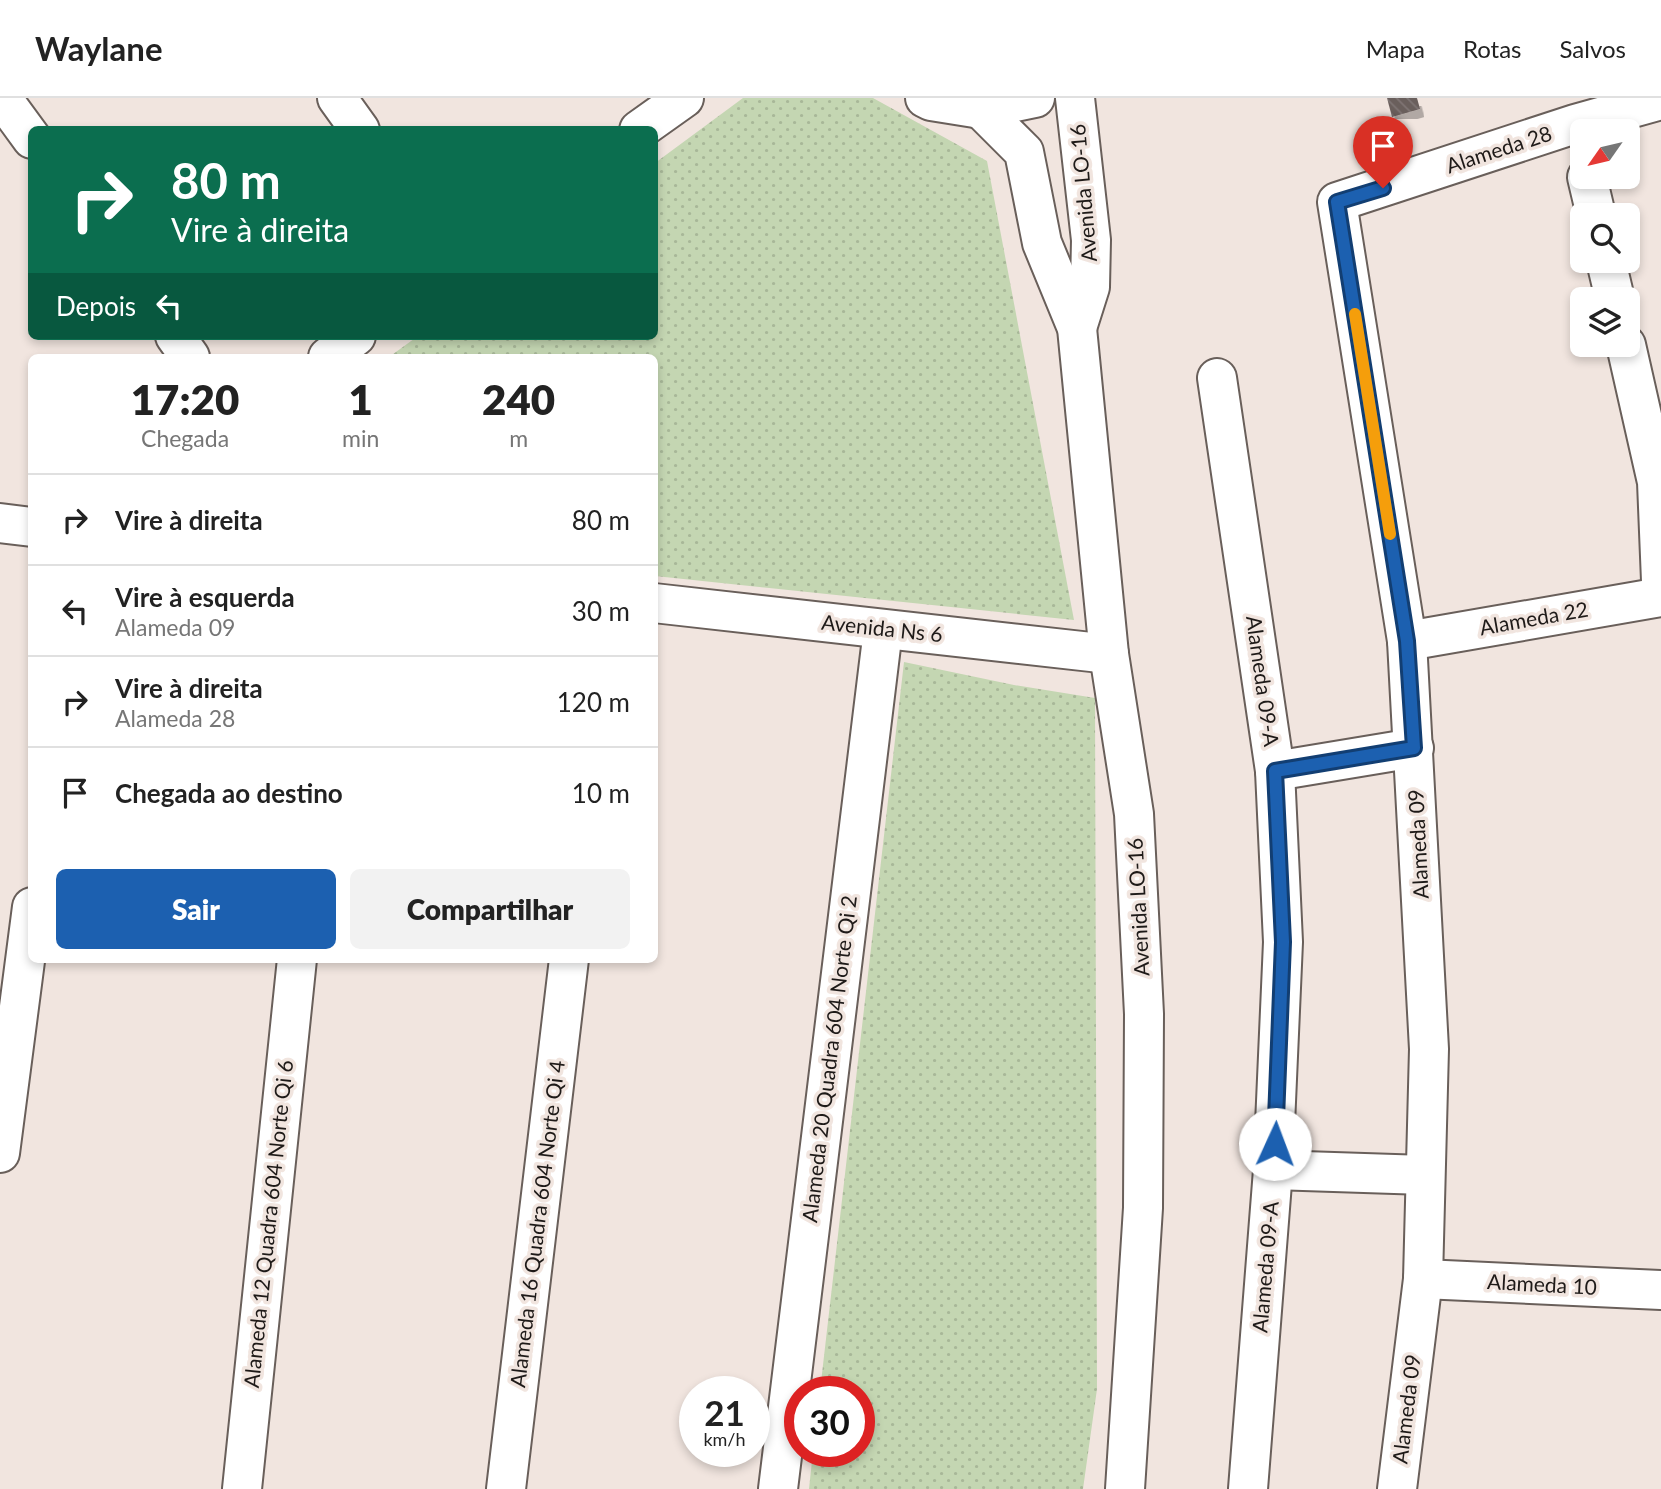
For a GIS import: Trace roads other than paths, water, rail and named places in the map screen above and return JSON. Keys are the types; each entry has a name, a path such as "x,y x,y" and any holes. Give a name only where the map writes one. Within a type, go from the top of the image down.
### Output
{"street":[{"path":"2,98 28,134"},
{"path":"337,98 357,126"},
{"path":"925,98 981,109 1035,98"},
{"name":"Avenida LO-16","path":"1076,98 1091,240 1090,286 1077,328"},
{"name":"Alameda 28","path":"1621,119 1661,100"},
{"name":"Avenida LO-16","path":"981,109 1024,152 1042,243 1077,328 1110,654 1134,814 1144,1014 1143,1208 1125,1489"},
{"name":"Alameda 28","path":"1337,202 1570,141"},
{"name":"Alameda 09","path":"1337,202 1407,641 1429,1049 1423,1279 1397,1489"},
{"path":"332,354 351,340"},
{"path":"1629,357 1659,482 1661,581"},
{"name":"Alameda 09-A","path":"1217,378 1275,771 1283,942 1273,1170 1248,1489"},
{"path":"0,523 28,526"},
{"name":"Alameda 22","path":"1407,641 1661,597"},
{"name":"Avenida Ns 6","path":"658,603 1110,654"},
{"name":"Alameda 20 Quadra 604 Norte Qi 2","path":"778,1489 883,630"},
{"path":"1275,771 1414,748"},
{"path":"0,1153 28,938"},
{"name":"Alameda 12 Quadra 604 Norte Qi 6","path":"242,1489 297,963"},
{"name":"Alameda 16 Quadra 604 Norte Qi 4","path":"506,1489 569,963"},
{"path":"1273,1170 1425,1175"},
{"name":"Alameda 10","path":"1423,1279 1661,1290"}]}
